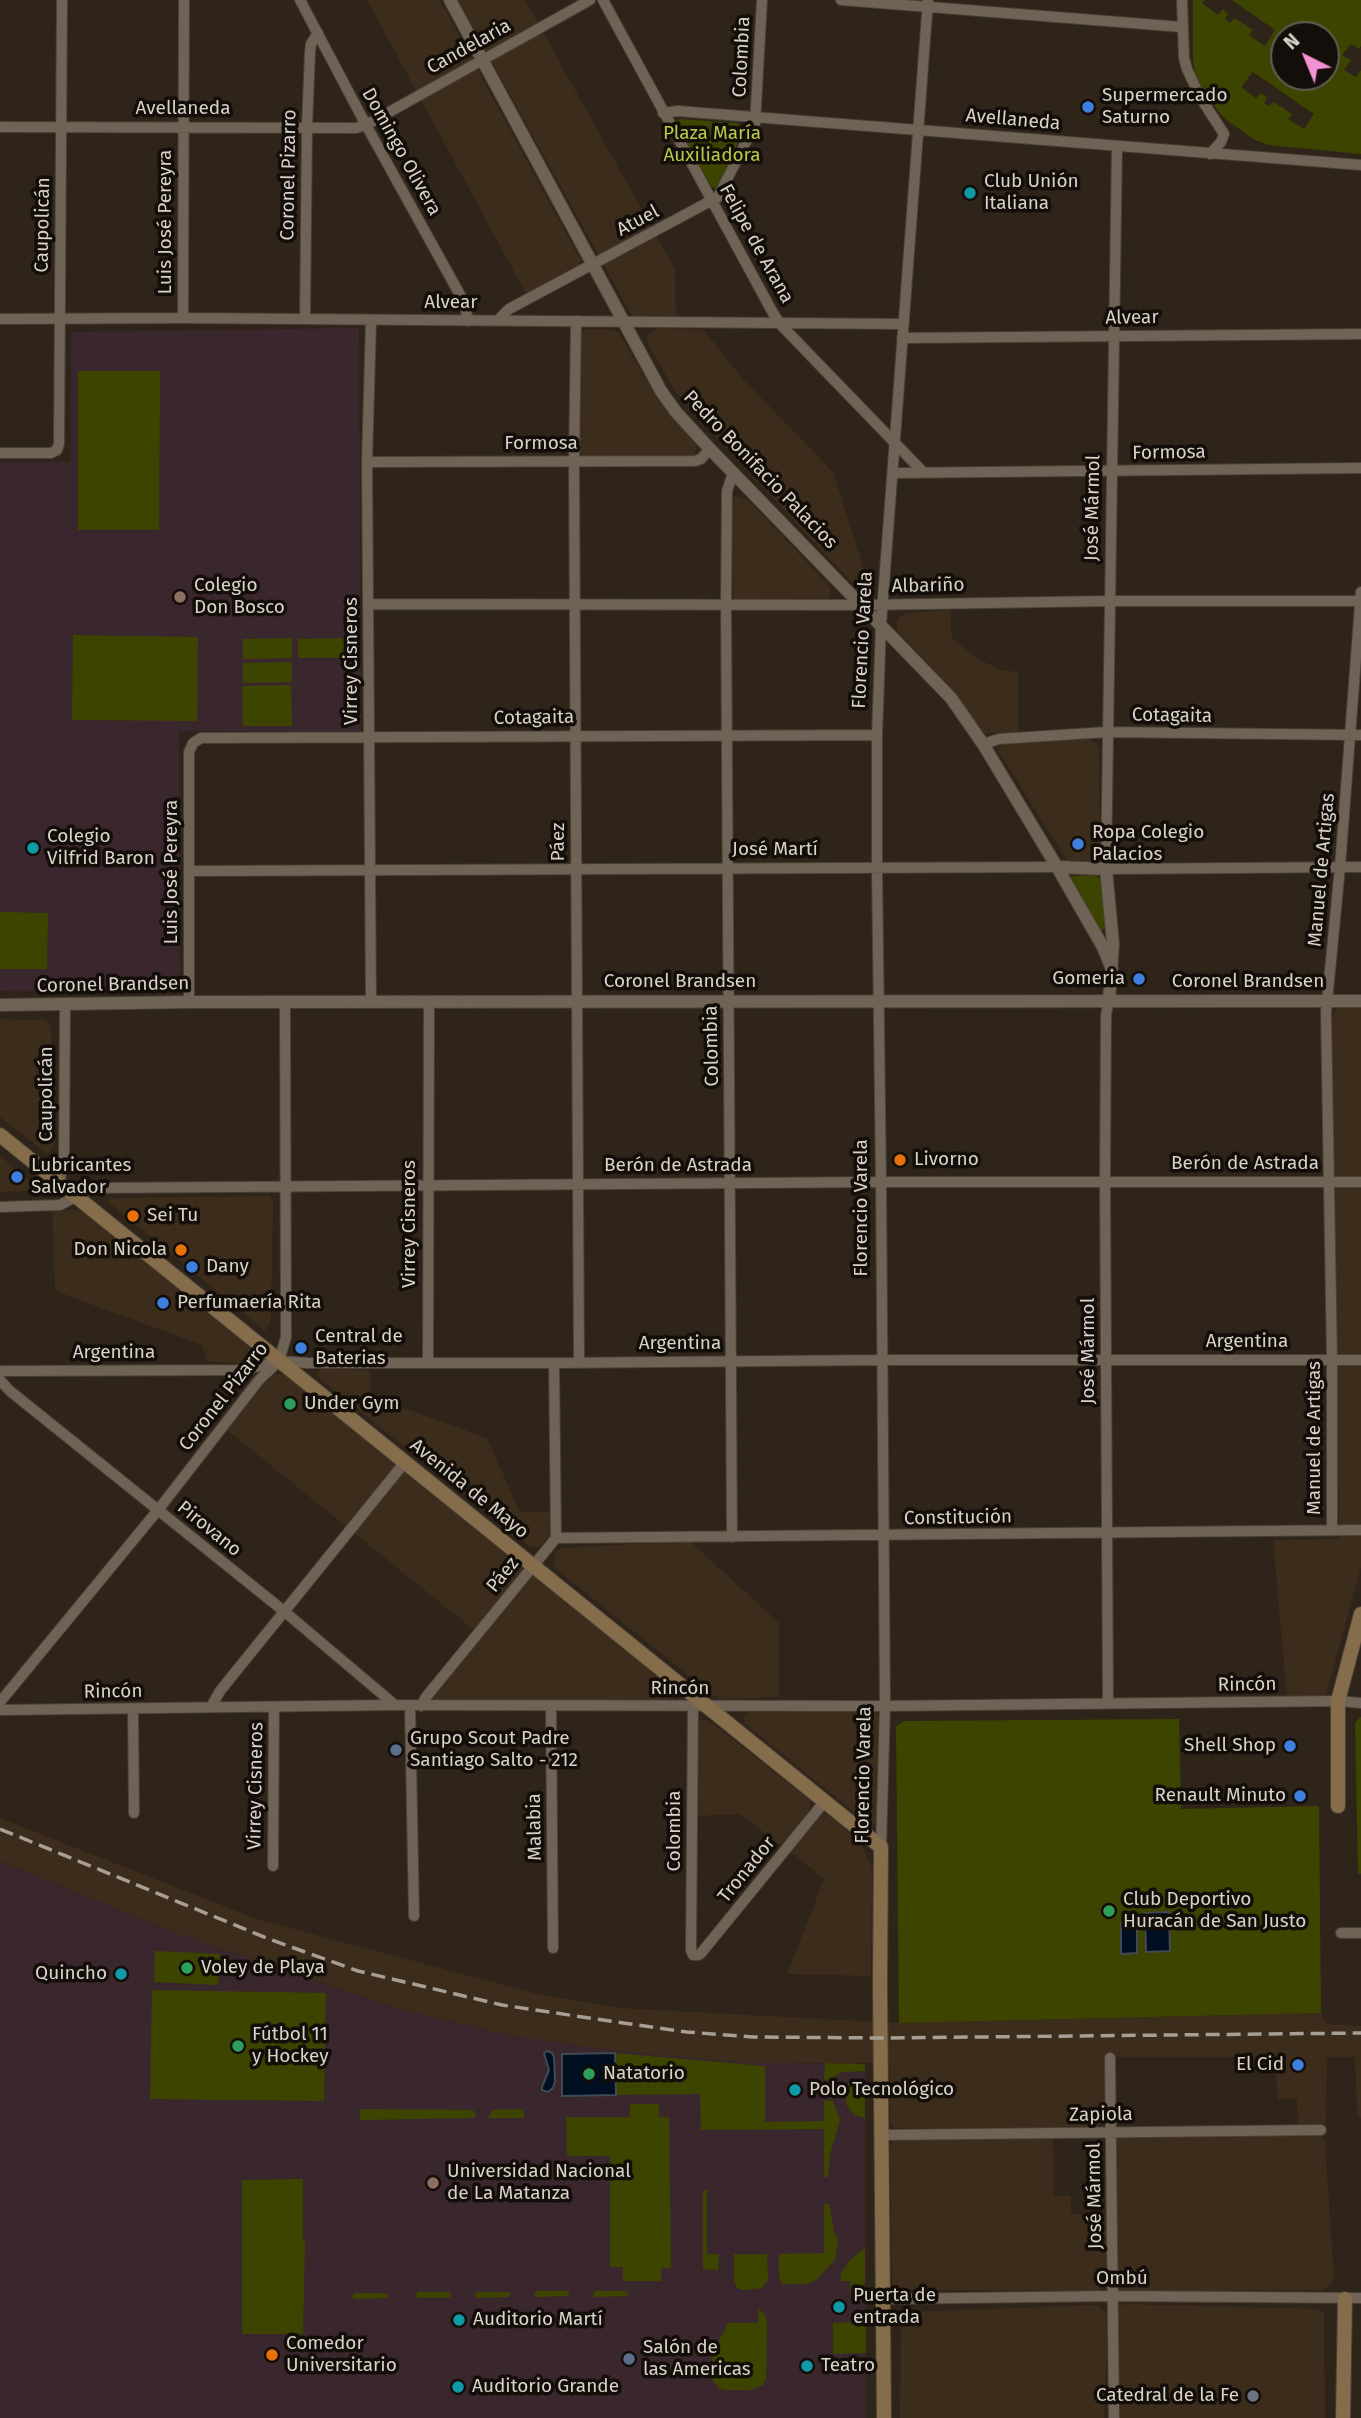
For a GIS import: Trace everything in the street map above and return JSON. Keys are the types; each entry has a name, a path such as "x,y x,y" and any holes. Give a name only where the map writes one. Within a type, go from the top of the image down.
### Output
{"main road":[{"name":"Avenida de Mayo","path":"0,1135 533,1565 701,1706 881,1847"},
{"path":"1338,1806 1338,1701 1361,1614"},
{"name":"Florencio Varela","path":"881,1847 884,2418"},
{"path":"1343,2418 1345,2299"}],"street":[{"name":"Caupolicán","path":"0,453 51,453 57,450 62,0"},
{"name":"Luis José Pereyra","path":"183,318 184,0"},
{"name":"Domingo Olivera","path":"300,0 464,302 468,321"},
{"name":"Pedro Bonifacio Palacios","path":"450,0 661,391 710,449 942,687 983,744 1058,867 1112,969"},
{"name":"Candelaria","path":"366,125 590,0"},
{"name":"Felipe de Arana","path":"603,0 780,324 923,472"},
{"name":"Colombia","path":"756,117 762,0"},
{"path":"841,0 928,3 1182,27"},
{"path":"1182,0 1184,58 1192,83 1209,112 1224,130 1221,142 1210,154"},
{"name":"Florencio Varela","path":"881,1847 885,1706 877,734 882,604 928,3"},
{"name":"Coronel Pizarro","path":"305,319 307,127 311,44 318,33"},
{"name":"Avellaneda","path":"663,113 678,111 1361,165"},
{"name":"Atuel","path":"498,320 509,309 712,202 724,187 756,117"},
{"name":"Avellaneda","path":"0,127 356,128 366,125"},
{"name":"José Mármol","path":"1105,869 1117,146"},
{"name":"Alvear","path":"0,319 903,324"},
{"name":"Virrey Cisneros","path":"371,321 367,463 371,1002"},
{"name":"Páez","path":"576,321 574,462 579,1363"},
{"name":"Alvear","path":"902,338 1361,334"},
{"name":"Formosa","path":"367,463 695,461 701,459 710,449"},
{"name":"Formosa","path":"894,472 1361,468"},
{"name":"Colombia","path":"732,1537 726,605 727,491 731,479 736,475"},
{"name":"Manuel de Artigas","path":"1332,1529 1326,1012 1356,736 1361,592"},
{"name":"Albariño","path":"370,604 862,605 1361,601"},
{"name":"Cotagaita","path":"983,744 999,739 1107,732 1356,736"},
{"name":"Cotagaita","path":"193,743 201,738 877,734"},
{"name":"Luis José Pereyra","path":"190,1002 189,752 193,743"},
{"name":"José Martí","path":"190,871 1361,867"},
{"path":"1105,869 1113,944 1109,1000"},
{"name":"José Mármol","path":"1108,1702 1105,1181 1106,1015 1109,1000"},
{"name":"Coronel Brandsen","path":"0,1006 190,1002 1361,1001"},
{"name":"Virrey Cisneros","path":"428,1362 429,1002"},
{"name":"Coronel Pizarro","path":"0,1702 158,1510 258,1380 279,1360 286,1337 285,1003"},
{"name":"Caupolicán","path":"59,1182 64,1162 65,1005"},
{"name":"Berón de Astrada","path":"0,1207 60,1205 93,1188 881,1181 1361,1182"},
{"name":"Argentina","path":"0,1371 246,1370 279,1360 308,1363 579,1363 1361,1360"},
{"path":"554,1363 556,1538"},
{"name":"Pirovano","path":"0,1380 10,1391 285,1612 395,1706"},
{"path":"211,1707 220,1691 405,1462"},
{"name":"Constitución","path":"556,1538 1361,1530"},
{"name":"Páez","path":"416,1706 556,1538"},
{"name":"Rincón","path":"0,1710 395,1706 885,1706 1108,1702 1361,1703"},
{"path":"414,1916 416,1706"},
{"name":"Colombia","path":"693,1955 691,1950 701,1706"},
{"name":"Virrey Cisneros","path":"273,1866 274,1707"},
{"name":"Malabia","path":"551,1707 553,1948"},
{"path":"133,1709 134,1812"},
{"name":"Tronador","path":"693,1955 702,1952 825,1801"},
{"path":"1341,1933 1361,1933"},
{"name":"José Mármol","path":"1110,2059 1114,2418"},
{"name":"Zapiola","path":"881,2135 1321,2130"},
{"name":"Ombú","path":"883,2299 1114,2296 1361,2298"}],"shaded area":[{"path":"367,0 440,0 581,261 576,268 526,294"},
{"path":"458,0 525,0 675,269 676,320 632,316"},
{"name":"Colegio Don Bosco","path":"359,328 361,731 179,731 180,990 0,991 0,462 71,462 71,332"},
{"path":"658,328 704,330 742,378 833,472 873,598 855,586 673,388 648,344 646,335"},
{"path":"586,329 613,330 619,333 655,395 695,443 697,448 692,459 584,459 577,447 580,336"},
{"path":"735,496 748,500 827,583 831,591 828,598 823,601 737,601 733,597 730,503"},
{"path":"950,610 952,638 978,659 1002,670 1018,672 1018,734 984,733 948,685 897,631 897,621 905,613"},
{"path":"1087,739 1096,743 1099,749 1100,849 1097,860 1087,867 1071,864 1066,859 998,751 1003,744"},
{"path":"1338,1008 1361,1008 1361,1567 1326,1695 1323,1698 1287,1699 1273,1540 1339,1539 1330,1019"},
{"path":"0,1019 45,1020 51,1025 55,1146 47,1154 0,1117"},
{"path":"0,1156 37,1186 34,1191 0,1192"},
{"path":"269,1196 273,1201 271,1321 265,1331 108,1202 111,1198"},
{"path":"52,1210 78,1210 85,1213 249,1346 252,1353 250,1359 244,1364 207,1361 202,1345 55,1291"},
{"path":"323,1369 370,1370 371,1396 487,1438 520,1512 551,1512 551,1533 546,1540 538,1547 530,1547 320,1379 316,1372"},
{"path":"275,1374 284,1374 667,1684 673,1694 669,1699 435,1707 429,1698 480,1635 227,1430"},
{"path":"690,1541 779,1623 779,1697 722,1699 713,1695 556,1569 553,1563 557,1550 564,1548"},
{"path":"752,1711 877,1712 879,1717 878,1819 875,1824 869,1824 745,1724 744,1720"},
{"path":"701,1720 712,1723 809,1799 809,1811 782,1847 740,1814 696,1816 696,1726"},
{"path":"820,1815 829,1815 861,1843 872,1868 871,1976 787,1974 824,1879 790,1851"},
{"path":"0,1818 257,1919 537,1994 620,2008 899,2023 1321,2013 1327,2024 1361,2026 1361,2119 1357,2114 1355,2057 1327,2057 1326,2121 1322,2125 1298,2125 1297,2099 1278,2099 1274,2057 1116,2057 1105,2058 1106,2119 1098,2127 894,2128 890,2121 889,2063 747,2063 624,2052 512,2036 392,2007 175,1933 0,1861"},
{"name":"Universidad Nacional de La Matanza","path":"0,1861 175,1933 392,2007 512,2036 624,2052 747,2063 865,2064 866,2418 0,2418"},
{"path":"1320,2135 1325,2139 1334,2279 1332,2284 1321,2290 1124,2292 1117,2289 1117,2138"},
{"path":"1053,2139 1054,2196 1071,2196 1071,2214 1107,2214 1105,2286 1097,2291 895,2290 892,2283 890,2146 893,2142"},
{"path":"1124,2304 1320,2309 1324,2314 1325,2418 1119,2418 1116,2313 1117,2307"},
{"path":"1097,2305 1108,2315 1104,2418 900,2418 901,2317 906,2312"}],"green space":[{"path":"1193,0 1205,0 1202,3 1218,15 1223,9 1228,14 1225,19 1230,23 1235,18 1253,30 1249,35 1265,46 1270,38 1270,84 1253,72 1241,87 1256,98 1261,93 1267,98 1264,103 1269,106 1274,102 1292,114 1288,119 1304,129 1314,114 1281,91 1340,91 1340,21 1270,21 1270,27 1232,0 1361,0 1361,46 1359,49 1351,44 1342,55 1351,60 1344,70 1356,77 1361,70 1361,154 1268,145 1255,140 1225,119 1202,91 1193,61"},
{"name":"Plaza María Auxiliadora","path":"679,119 737,123 742,126 743,132 717,189 712,187 676,126 675,122"},
{"path":"78,371 160,371 159,530 78,530"},
{"path":"73,635 198,637 197,721 72,720"},
{"path":"292,638 292,658 243,659 243,639"},
{"path":"347,638 347,658 298,658 298,639"},
{"path":"292,662 292,682 243,683 243,663"},
{"path":"291,685 292,726 243,726 242,686"},
{"path":"1095,875 1103,881 1108,925 1101,931 1070,882 1070,876"},
{"path":"0,912 48,913 47,969 0,969"},
{"path":"1361,1717 1361,1874 1358,1874 1355,1722"},
{"name":"Club Deportivo Huracán de San Justo","path":"1179,1719 1181,1809 1319,1806 1321,2013 899,2023 896,1726 904,1721"},
{"name":"Voley de Playa","path":"155,1951 220,1954 218,1985 154,1982"},
{"name":"Fútbol 11 y Hockey","path":"152,1990 326,1993 324,2101 150,2099"},
{"path":"615,2053 765,2066 765,2122 824,2121 824,2100 833,2101 840,2120 830,2154 828,2177 824,2177 824,2129 701,2130 700,2094 616,2095"},
{"path":"825,2063 865,2064 865,2071 843,2072 836,2075 834,2082 828,2082 824,2079"},
{"path":"853,2081 865,2081 865,2118 854,2115 846,2104 847,2085"},
{"path":"630,2104 659,2104 659,2117 669,2117 671,2268 661,2268 661,2281 623,2281 623,2267 610,2267 610,2156 567,2156 566,2117 630,2117"},
{"path":"361,2109 473,2110 475,2118 359,2120"},
{"path":"523,2109 524,2118 488,2118 492,2110"},
{"path":"303,2179 303,2334 242,2334 242,2180"},
{"path":"703,2190 707,2190 707,2254 719,2254 718,2270 703,2269"},
{"path":"824,2204 829,2204 838,2239 835,2260 816,2280 807,2284 782,2284 779,2276 779,2254 824,2253"},
{"path":"865,2248 865,2283 859,2290 850,2291 850,2281 840,2281 841,2273 851,2259"},
{"path":"734,2254 767,2254 768,2280 762,2288 737,2288 734,2280"},
{"path":"537,2291 567,2291 570,2294 536,2297 534,2294"},
{"path":"595,2291 626,2291 629,2294 594,2297"},
{"path":"418,2292 449,2292 452,2295 449,2298 417,2298"},
{"path":"477,2292 508,2292 511,2295 476,2298"},
{"path":"355,2293 386,2293 389,2296 354,2299 352,2296"},
{"path":"758,2309 766,2316 767,2322 766,2379 763,2385 750,2390 719,2388 712,2380 712,2355 728,2323 758,2323"},
{"path":"850,2322 851,2325 866,2325 866,2353 833,2354 833,2323"}],"water":[{"path":"1169,1912 1170,1951 1146,1952 1145,1913"},
{"path":"1121,1923 1137,1923 1137,1953 1121,1954"},
{"path":"547,2051 554,2057 555,2081 548,2092 542,2090 549,2070 544,2053"},
{"name":"Natatorio","path":"615,2053 616,2095 562,2096 562,2054"}],"railway":[{"path":"0,1829 269,1939 358,1971 502,2005 687,2032 753,2037 1361,2033"}],"place":[{"name":"Supermercado Saturno","path":"1088,107"},
{"name":"Club Unión Italiana","path":"970,193"},
{"name":"Colegio Don Bosco","path":"180,597"},
{"name":"Ropa Colegio Palacios","path":"1078,844"},
{"name":"Colegio Vilfrid Baron","path":"33,848"},
{"name":"Gomeria","path":"1139,979"},
{"name":"Livorno","path":"900,1160"},
{"name":"Lubricantes Salvador","path":"17,1177"},
{"name":"Sei Tu","path":"133,1216"},
{"name":"Don Nicola","path":"181,1250"},
{"name":"Dany","path":"192,1267"},
{"name":"Perfumaería Rita","path":"163,1303"},
{"name":"Central de Baterias","path":"301,1348"},
{"name":"Under Gym","path":"290,1404"},
{"name":"Shell Shop","path":"1290,1746"},
{"name":"Grupo Scout Padre Santiago Salto - 212","path":"396,1750"},
{"name":"Renault Minuto","path":"1300,1796"},
{"name":"Club Deportivo Huracán de San Justo","path":"1109,1911"},
{"name":"Voley de Playa","path":"187,1968"},
{"name":"Quincho","path":"121,1974"},
{"name":"Fútbol 11 y Hockey","path":"238,2046"},
{"name":"El Cid","path":"1298,2065"},
{"name":"Natatorio","path":"589,2074"},
{"name":"Polo Tecnológico","path":"795,2090"},
{"name":"Universidad Nacional de La Matanza","path":"433,2183"},
{"name":"Puerta de entrada","path":"839,2307"},
{"name":"Auditorio Martí","path":"459,2320"},
{"name":"Comedor Universitario","path":"272,2355"},
{"name":"Salón de las Americas","path":"629,2359"},
{"name":"Teatro","path":"807,2366"},
{"name":"Auditorio Grande","path":"458,2387"},
{"name":"Catedral de la Fe","path":"1253,2396"}]}
